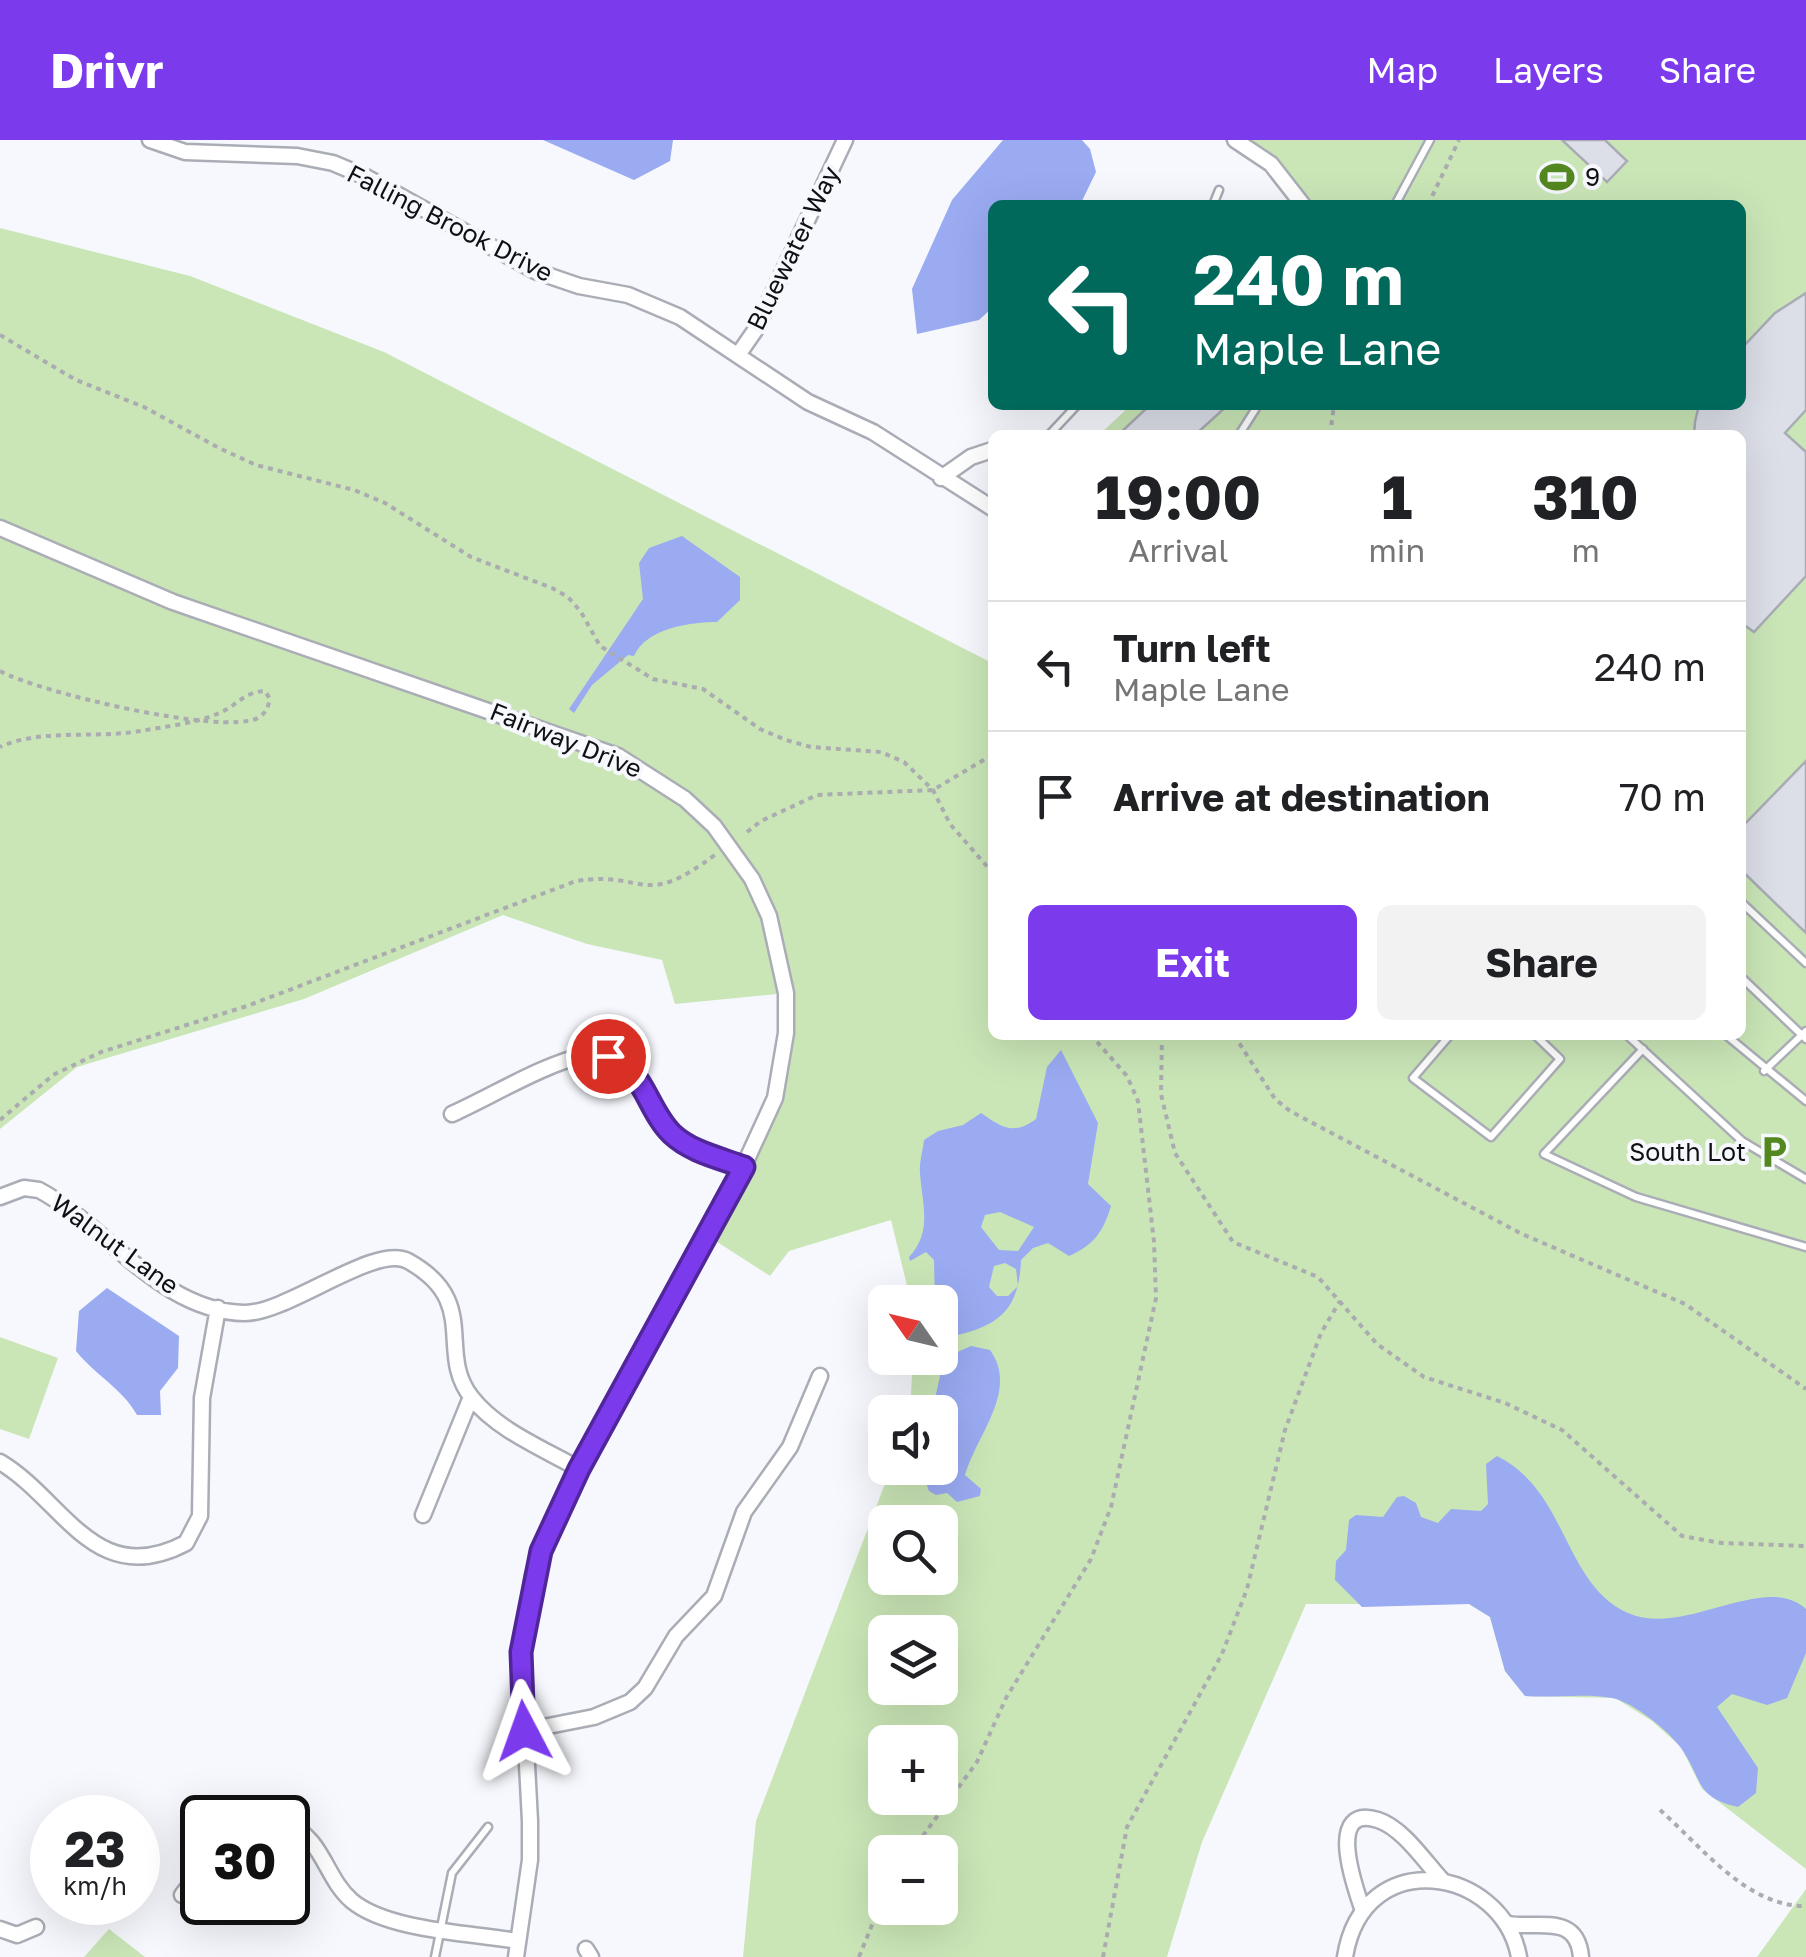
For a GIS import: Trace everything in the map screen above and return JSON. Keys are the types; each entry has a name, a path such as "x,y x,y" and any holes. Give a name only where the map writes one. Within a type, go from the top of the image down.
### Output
{"street":[{"name":"Falling Brook Drive","path":"150,140 185,152 297,156 333,163 535,271 580,286 628,295 680,318 808,402 873,432 988,506"},
{"name":"Bluewater Way","path":"738,354 756,328 845,140"},
{"path":"1236,140 1271,164 1299,200"},
{"path":"941,478 971,457 988,451"},
{"name":"Fairway Drive","path":"0,528 173,602 618,756 685,798 714,826 752,879 780,954 786,1033 769,1116 579,1469 533,1576 521,1652 530,1860 516,1957"},
{"path":"452,1114 580,1056 608,1056 628,1066 674,1136 696,1150 744,1167"},
{"name":"Walnut Lane","path":"0,1197 24,1188 38,1190 157,1279 218,1308 253,1312 314,1290 382,1257 398,1257 424,1273 452,1307 460,1376 471,1397"},
{"path":"0,1462 36,1488 79,1536 97,1548 132,1556 157,1554 186,1543 200,1516 202,1398 218,1308"},
{"path":"524,1731 594,1718 630,1702 645,1688 676,1636 714,1596 744,1512 790,1446 820,1376"},
{"path":"423,1515 471,1397 517,1434 579,1469"},
{"path":"1362,1908 1345,1840 1351,1827 1364,1820 1378,1820 1403,1838 1442,1881 1470,1893 1509,1924 1567,1928 1575,1936 1581,1957"},
{"path":"310,1839 340,1889 361,1908 391,1920 518,1941"},
{"path":"1345,1957 1352,1925 1362,1908 1404,1884 1442,1881"},
{"path":"1509,1924 1519,1957"},
{"path":"0,1930 17,1935 36,1927"}],"lane":[{"path":"1398,200 1430,140"},
{"path":"1215,200 1219,190"},
{"path":"1054,430 1072,410"},
{"path":"1746,907 1806,964"},
{"path":"1746,981 1805,1035 1764,1071"},
{"path":"1446,1040 1412,1078 1491,1137 1560,1059 1540,1040"},
{"path":"1633,1040 1742,1141 1806,1179"},
{"path":"1731,1040 1806,1102"},
{"path":"1642,1049 1544,1154 1636,1197 1806,1248"},
{"path":"435,1957 452,1873 488,1827"}],"path":[{"path":"1430,200 1459,140"},
{"path":"0,335 76,380 144,406 256,465 370,497 471,557 552,588 568,597 600,646 653,679 703,690 786,740 811,748 851,746 904,762 933,790 958,835 988,868"},
{"path":"0,672 35,685 185,721 256,719 266,710 270,699 265,692 254,692 219,714 185,721 138,732 35,739 0,748"},
{"path":"747,832 817,795 933,790 988,757"},
{"path":"0,1120 53,1075 101,1052 246,1006 576,881 594,878 644,888 666,886 716,854"},
{"path":"923,1835 977,1762 1006,1698 1091,1559 1111,1507 1156,1298 1154,1242 1138,1100 1127,1076 1095,1040"},
{"path":"1162,1040 1161,1094 1175,1153 1222,1230 1248,1249 1318,1277 1376,1344 1424,1376 1505,1403 1562,1430 1682,1536 1720,1544 1806,1546"},
{"path":"1237,1040 1276,1099 1290,1111 1522,1234 1685,1304 1806,1389"},
{"path":"1103,1957 1127,1827 1222,1654 1247,1589 1286,1430 1320,1332 1340,1301"},
{"path":"1660,1810 1758,1896 1779,1906 1806,1906"},
{"path":"859,1957 872,1925"}],"green space":[{"path":"1235,140 1806,140 1806,1869 1702,1789 1681,1747 1652,1721 1615,1698 1525,1696 1505,1671 1490,1617 1469,1604 1306,1604 1202,1842 1167,1957 743,1957 756,1821 868,1528 868,1595 958,1595 958,1505 877,1505 884,1485 958,1485 958,1395 911,1395 912,1375 958,1375 958,1285 907,1285 891,1220 789,1251 770,1276 708,1236 769,1116 786,993 675,1004 662,960 587,944 503,915 304,999 77,1067 0,1129 0,228 190,276 384,352 988,661 988,1040 1746,1040 1746,430 1104,430 1126,410 1746,410 1746,200 1298,200"},
{"path":"0,1337 58,1358 29,1439 0,1429"},
{"path":"1806,1889 1806,1957 1757,1957"},
{"path":"109,1929 145,1957 84,1957"}],"water":[{"path":"543,140 673,140 670,161 634,180"},
{"path":"1003,140 1082,140 1090,149 1096,172 1082,200 988,200 988,312 979,320 917,334 912,289 952,200"},
{"path":"682,536 740,577 740,600 717,622 682,625 648,639 634,656 628,655 592,685 574,713 569,709 643,599 639,563 649,548"},
{"path":"1061,1050 1098,1123 1088,1184 1111,1206 1108,1215 1091,1242 1069,1256 1048,1243 1033,1248 1021,1260 1018,1284 1016,1269 1005,1263 994,1266 989,1287 997,1296 1008,1296 1017,1287 1009,1306 990,1323 958,1334 958,1285 935,1285 934,1260 926,1252 910,1261 909,1257 924,1227 920,1169 924,1140 938,1131 963,1125 981,1113 1007,1128 1021,1127 1036,1119 1047,1067","holes":["1000,1212 1034,1227 1018,1251 999,1250 981,1227 985,1215"]},
{"path":"107,1288 179,1336 178,1368 160,1391 161,1415 137,1415 124,1397 76,1351 79,1311"},
{"path":"971,1346 990,1350 998,1365 1000,1381 993,1412 965,1475 981,1489 980,1496 957,1502 947,1493 936,1495 927,1485 958,1485 958,1395 936,1395 940,1375 958,1375 958,1352"},
{"path":"1497,1456 1538,1491 1590,1581 1628,1613 1674,1618 1768,1597 1789,1599 1806,1609 1806,1653 1787,1698 1767,1705 1732,1694 1717,1707 1758,1768 1756,1793 1738,1807 1706,1792 1675,1741 1630,1705 1602,1697 1525,1696 1505,1671 1490,1617 1469,1604 1362,1607 1335,1580 1336,1561 1346,1550 1349,1520 1356,1515 1383,1517 1397,1497 1404,1496 1416,1503 1421,1517 1438,1523 1451,1509 1481,1511 1488,1504 1486,1464"}],"building":[{"path":"1562,140 1605,140 1627,161 1607,182"},
{"path":"1806,293 1806,410 1785,433 1806,452 1806,576 1754,632 1746,626 1746,430 1694,430 1698,410 1746,410 1746,344 1775,313"},
{"path":"1145,410 1222,410 1200,430 1123,430"},
{"path":"1806,761 1806,933 1746,875 1746,823"}],"place":[{"name":"9","path":"1557,177"},
{"name":"South Lot","path":"1774,1152"}],"route":[{"path":"524,1731 521,1652 525,1614 541,1551 579,1469 744,1167 696,1150 674,1136 664,1126 635,1074 619,1059 608,1056"}]}
